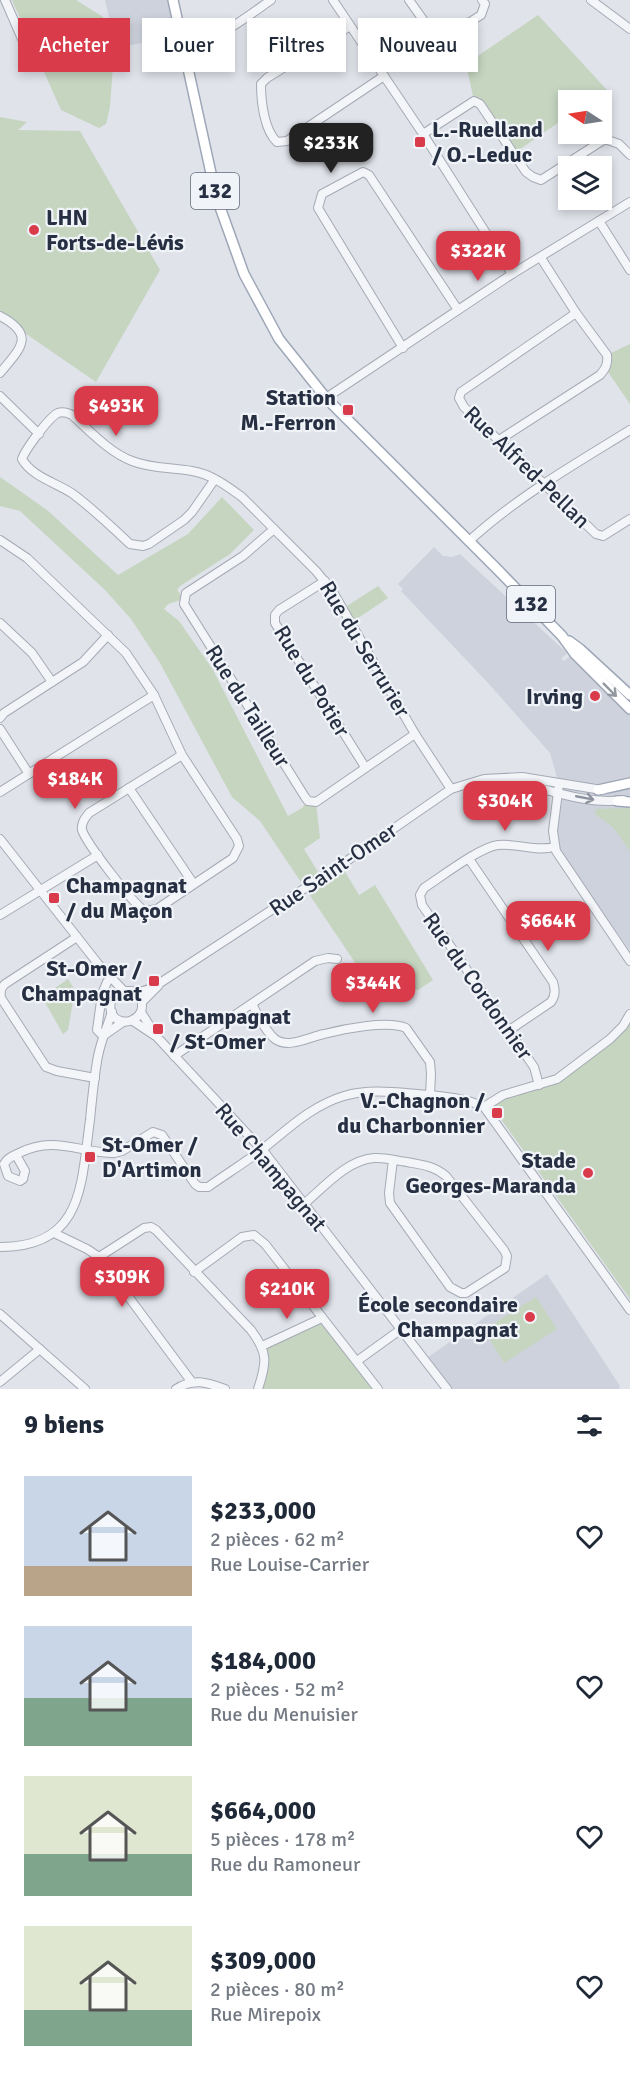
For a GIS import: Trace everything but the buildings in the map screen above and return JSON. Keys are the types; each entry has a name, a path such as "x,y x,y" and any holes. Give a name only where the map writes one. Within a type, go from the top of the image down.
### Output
{"main road":[{"name":"132","path":"173,0 177,18"},
{"name":"132","path":"188,72 216,196 244,274 279,339 326,398 564,638 575,654 630,709"},
{"name":"132","path":"564,638 580,649 630,696"},
{"path":"598,790 630,785"},
{"path":"617,801 630,800"}],"street":[{"path":"5,0 18,30"},
{"path":"235,25 271,0"},
{"path":"333,0 423,134 512,274"},
{"path":"409,0 436,38 446,38 481,15 485,4 482,0"},
{"path":"591,0 630,29"},
{"path":"350,26 261,84 270,136 277,142 287,141 384,76"},
{"path":"423,134 474,101 480,104 526,171 541,180 605,139 619,144 630,155"},
{"path":"403,348 318,208 322,194 363,172 369,175 458,310"},
{"path":"326,398 512,274 630,202"},
{"path":"599,221 630,270"},
{"path":"499,440 606,369 607,355 576,313 541,258"},
{"name":"Rue Alfred-Pellan","path":"576,313 461,392 459,398 464,407 596,534 603,536 630,519"},
{"path":"0,316 17,326 23,337 14,357 0,373"},
{"path":"0,396 39,434 26,449 22,459 26,465 70,492 130,544 138,546 149,544 183,520 192,512 215,479"},
{"name":"Rue du Serrurier","path":"39,434 55,415 65,412 72,415 119,455 131,461 153,467 200,472 242,497 325,581 342,605 415,734 451,789"},
{"path":"469,541 491,521 544,483 630,430"},
{"name":"Rue du Tailleur","path":"274,529 243,556 186,593 184,604 308,801 316,802 415,734"},
{"path":"0,540 27,558 126,653 154,695 182,755 228,823 239,846 233,858 157,909 145,911 132,900 98,855 83,831 83,822 89,813 182,755"},
{"name":"Rue du Potier","path":"325,581 279,610 275,615 275,623 365,767"},
{"path":"0,623 32,653 52,682"},
{"path":"0,718 83,662 108,635"},
{"path":"0,792 154,695"},
{"path":"0,729 29,774"},
{"name":"Rue Saint-Omer","path":"132,991 145,991 160,983 451,789 484,779 513,779 521,783 559,788 598,790"},
{"path":"129,788 193,883"},
{"path":"559,788 553,831 554,847 559,858 630,961"},
{"name":"Rue Saint-Omer","path":"559,788 601,801 617,801"},
{"path":"0,839 99,965 123,990"},
{"name":"Rue du Cordonnier","path":"539,1085 534,1067 420,901 424,888 489,847 497,845 545,849 554,847"},
{"path":"0,915 98,855"},
{"path":"469,859 553,981 555,988 551,1002 508,1031"},
{"path":"77,937 5,984 0,993 46,1067 95,1078"},
{"path":"174,1056 315,961 337,958"},
{"path":"0,1247 36,1243 54,1233 68,1218 77,1199 83,1176 95,1078 103,1036 111,1012 111,988 99,965"},
{"path":"103,1036 97,1030 102,994 107,982"},
{"name":"Rue Saint-Omer","path":"142,1002 160,983"},
{"path":"103,1036 123,1022 133,1021 141,1012 142,1002 137,993 123,990 114,995 112,999"},
{"path":"252,1004 271,1035 276,1040 286,1043 340,1031 390,1025 406,1028 430,1062 430,1095"},
{"path":"111,1012 123,1022"},
{"name":"Rue Champagnat","path":"141,1012 156,1036 262,1150 447,1389"},
{"path":"484,1107 503,1095 557,1079 610,1039 623,1026 630,1014"},
{"name":"Rue Champagnat","path":"133,1021 156,1036"},
{"path":"16,1155 43,1144 114,1153 157,1132 162,1135 195,1184 203,1188 262,1150 309,1113 344,1096 372,1092 430,1095 472,1102 484,1107 630,1310"},
{"path":"304,1204 354,1164 376,1158 393,1160 434,1167 446,1176 504,1250 507,1256 505,1268 466,1293 460,1293 450,1287 390,1203 393,1160"},
{"path":"99,1257 144,1228 151,1227 156,1230 250,1330 262,1346 264,1365 258,1389"},
{"path":"54,1233 99,1257 191,1381"},
{"path":"194,1272 242,1237 254,1235 265,1244 378,1389"},
{"path":"0,1314 85,1389"},
{"path":"262,1346 322,1318"},
{"path":"357,1361 400,1330"},
{"path":"0,1383 40,1349"},
{"path":"176,1389 191,1381 213,1384 225,1389"}],"shaded area":[{"path":"105,0 173,0 177,18 142,18 142,43 130,45 130,18 109,18"},
{"path":"434,547 443,556 452,557 460,554 567,653 561,659 564,661 572,654 630,711 630,951 562,854 558,842 557,823 563,798 550,753 489,684 401,591 403,589 398,584"},
{"name":"École secondaire Champagnat","path":"547,1274 620,1386 619,1389 447,1389 424,1360"}],"green space":[{"path":"12,0 76,0 103,18 20,18"},
{"path":"538,15 607,90 558,90 558,123 513,154 474,101 468,72 478,72 478,56"},
{"path":"44,72 113,72 110,107 106,124 99,128 61,110"},
{"path":"0,117 27,122 18,130 80,131 160,270 96,382 0,316"},
{"path":"630,344 630,404 606,369 607,355"},
{"path":"0,477 47,510 118,575 188,534 222,497 254,530 230,554 180,586 177,590 184,599 168,604 164,609 179,621 213,670 288,816 302,808 308,801 316,802 320,838 304,849 321,877 341,865 359,895 375,885 433,980 418,990 378,984 356,964 260,821 232,797 160,663 131,619 105,590 20,511 0,506"},
{"path":"378,586 388,598 352,622 344,608"},
{"path":"630,808 630,851 613,827 595,812 596,809"},
{"path":"68,979 75,990 68,1030 63,1034 42,997"},
{"path":"630,1020 630,1299 490,1104 557,1081 617,1038"},
{"path":"536,1297 557,1329 504,1363 484,1330"},
{"path":"322,1318 377,1389 258,1389 263,1375 262,1346"}],"place":[{"name":"L.-Ruelland / O.-Leduc","path":"420,142"},
{"name":"LHN Forts-de-Lévis","path":"34,230"},
{"name":"Station M.-Ferron","path":"348,410"},
{"name":"Irving","path":"595,696"},
{"name":"Champagnat / du Maçon","path":"54,898"},
{"name":"St-Omer / Champagnat","path":"154,981"},
{"name":"Champagnat / St-Omer","path":"158,1029"},
{"name":"V.-Chagnon / du Charbonnier","path":"497,1113"},
{"name":"St-Omer / D'Artimon","path":"90,1157"},
{"name":"Stade Georges-Maranda","path":"588,1173"},
{"name":"École secondaire Champagnat","path":"530,1317"}]}
